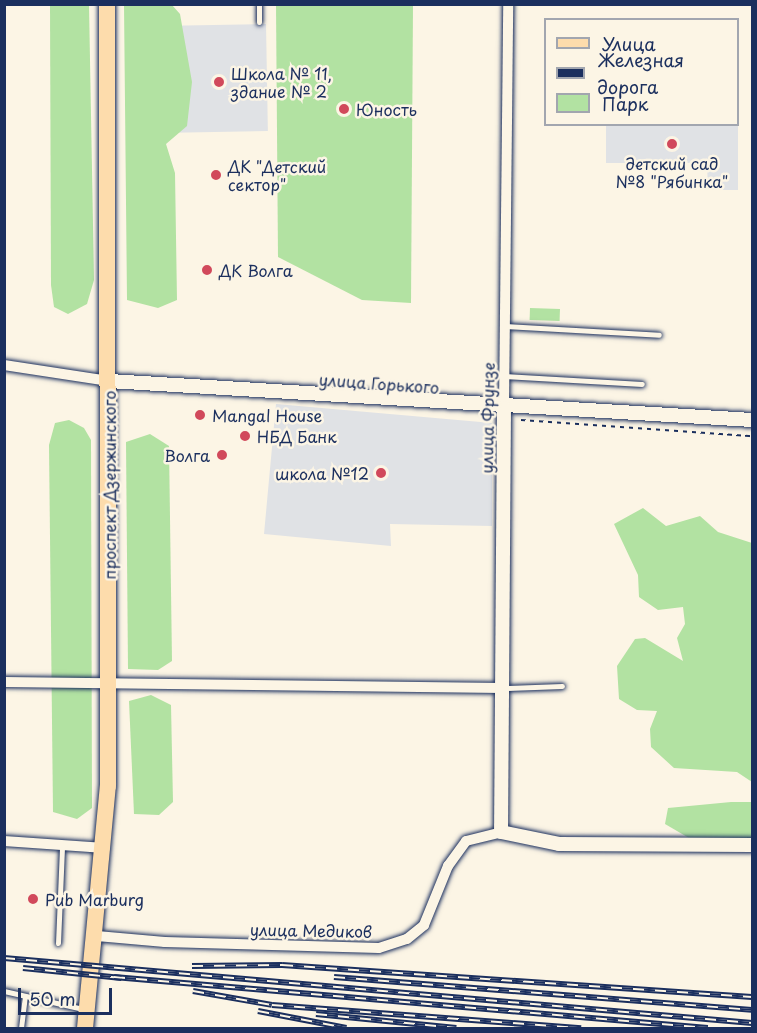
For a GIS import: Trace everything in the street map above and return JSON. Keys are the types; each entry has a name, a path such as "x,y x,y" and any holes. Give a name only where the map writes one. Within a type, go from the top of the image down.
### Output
{"main road":[{"name":"проспект Дзержинского","path":"85,1029 94,965 105,848 110,381 107,4"}],"street":[{"name":"улица Фрунзе","path":"501,832 508,4"},
{"name":"улица Горького","path":"4,365 110,381 504,413 753,420"},
{"path":"4,682 502,688"},
{"name":"улица Медиков","path":"97,936 165,942 379,948 407,939 424,925 448,866 466,842 501,832 559,844 753,845"},
{"path":"4,841 105,848"}],"lane":[{"path":"259,4 259,22"},
{"path":"505,326 659,335"},
{"path":"504,376 642,384"},
{"path":"502,688 562,686"},
{"path":"58,943 62,846"},
{"path":"4,991 88,1010"},
{"path":"21,1029 25,996"}],"path":[{"path":"504,413 753,436"}],"shaded area":[{"name":"Школа № 11, здание № 2","path":"266,24 268,131 173,133 171,26"},
{"name":"детский сад №8 \"Рябинка\"","path":"606,126 738,126 738,190 708,190 707,163 606,163"},
{"name":"школа №12","path":"276,404 492,423 492,526 390,524 391,546 264,534"}],"green space":[{"path":"50,5 89,5 94,280 87,304 68,314 54,307 51,285"},
{"path":"124,5 172,5 180,14 192,82 187,126 166,144 175,173 177,300 158,308 127,300"},
{"name":"Юность","path":"276,5 413,5 411,303 362,300 278,257"},
{"path":"530,308 560,309 560,321 530,320"},
{"path":"69,420 84,428 91,440 92,808 77,819 53,812 49,445 55,423"},
{"path":"150,434 169,446 172,661 158,670 128,669 126,442"},
{"path":"643,508 666,526 700,516 718,532 752,543 752,782 737,772 674,768 651,747 650,729 657,711 637,710 619,699 617,666 635,639 645,638 683,661 677,638 685,624 683,607 658,610 639,597 638,575 614,524"},
{"path":"151,695 171,705 173,802 159,815 134,814 129,701"},
{"path":"752,802 752,838 689,838 665,824 668,808"}],"railway":[{"path":"4,958 752,1023"},
{"path":"192,966 282,965 752,997"},
{"path":"23,968 121,978"},
{"path":"114,977 708,1028"},
{"path":"334,977 752,1010"},
{"path":"193,991 272,1005 581,1028"},
{"path":"258,1011 346,1028"},
{"path":"316,1014 456,1028"}],"place":[{"name":"Школа № 11, здание № 2","path":"219,82"},
{"name":"Юность","path":"344,109"},
{"name":"детский сад №8 \"Рябинка\"","path":"672,144"},
{"name":"ДК \"Детский сектор\"","path":"216,175"},
{"name":"ДК Волга","path":"207,270"},
{"name":"Mangal House","path":"200,415"},
{"name":"НБД Банк","path":"245,436"},
{"name":"Волга","path":"222,455"},
{"name":"школа №12","path":"381,473"},
{"name":"Pub Marburg","path":"33,899"}]}
